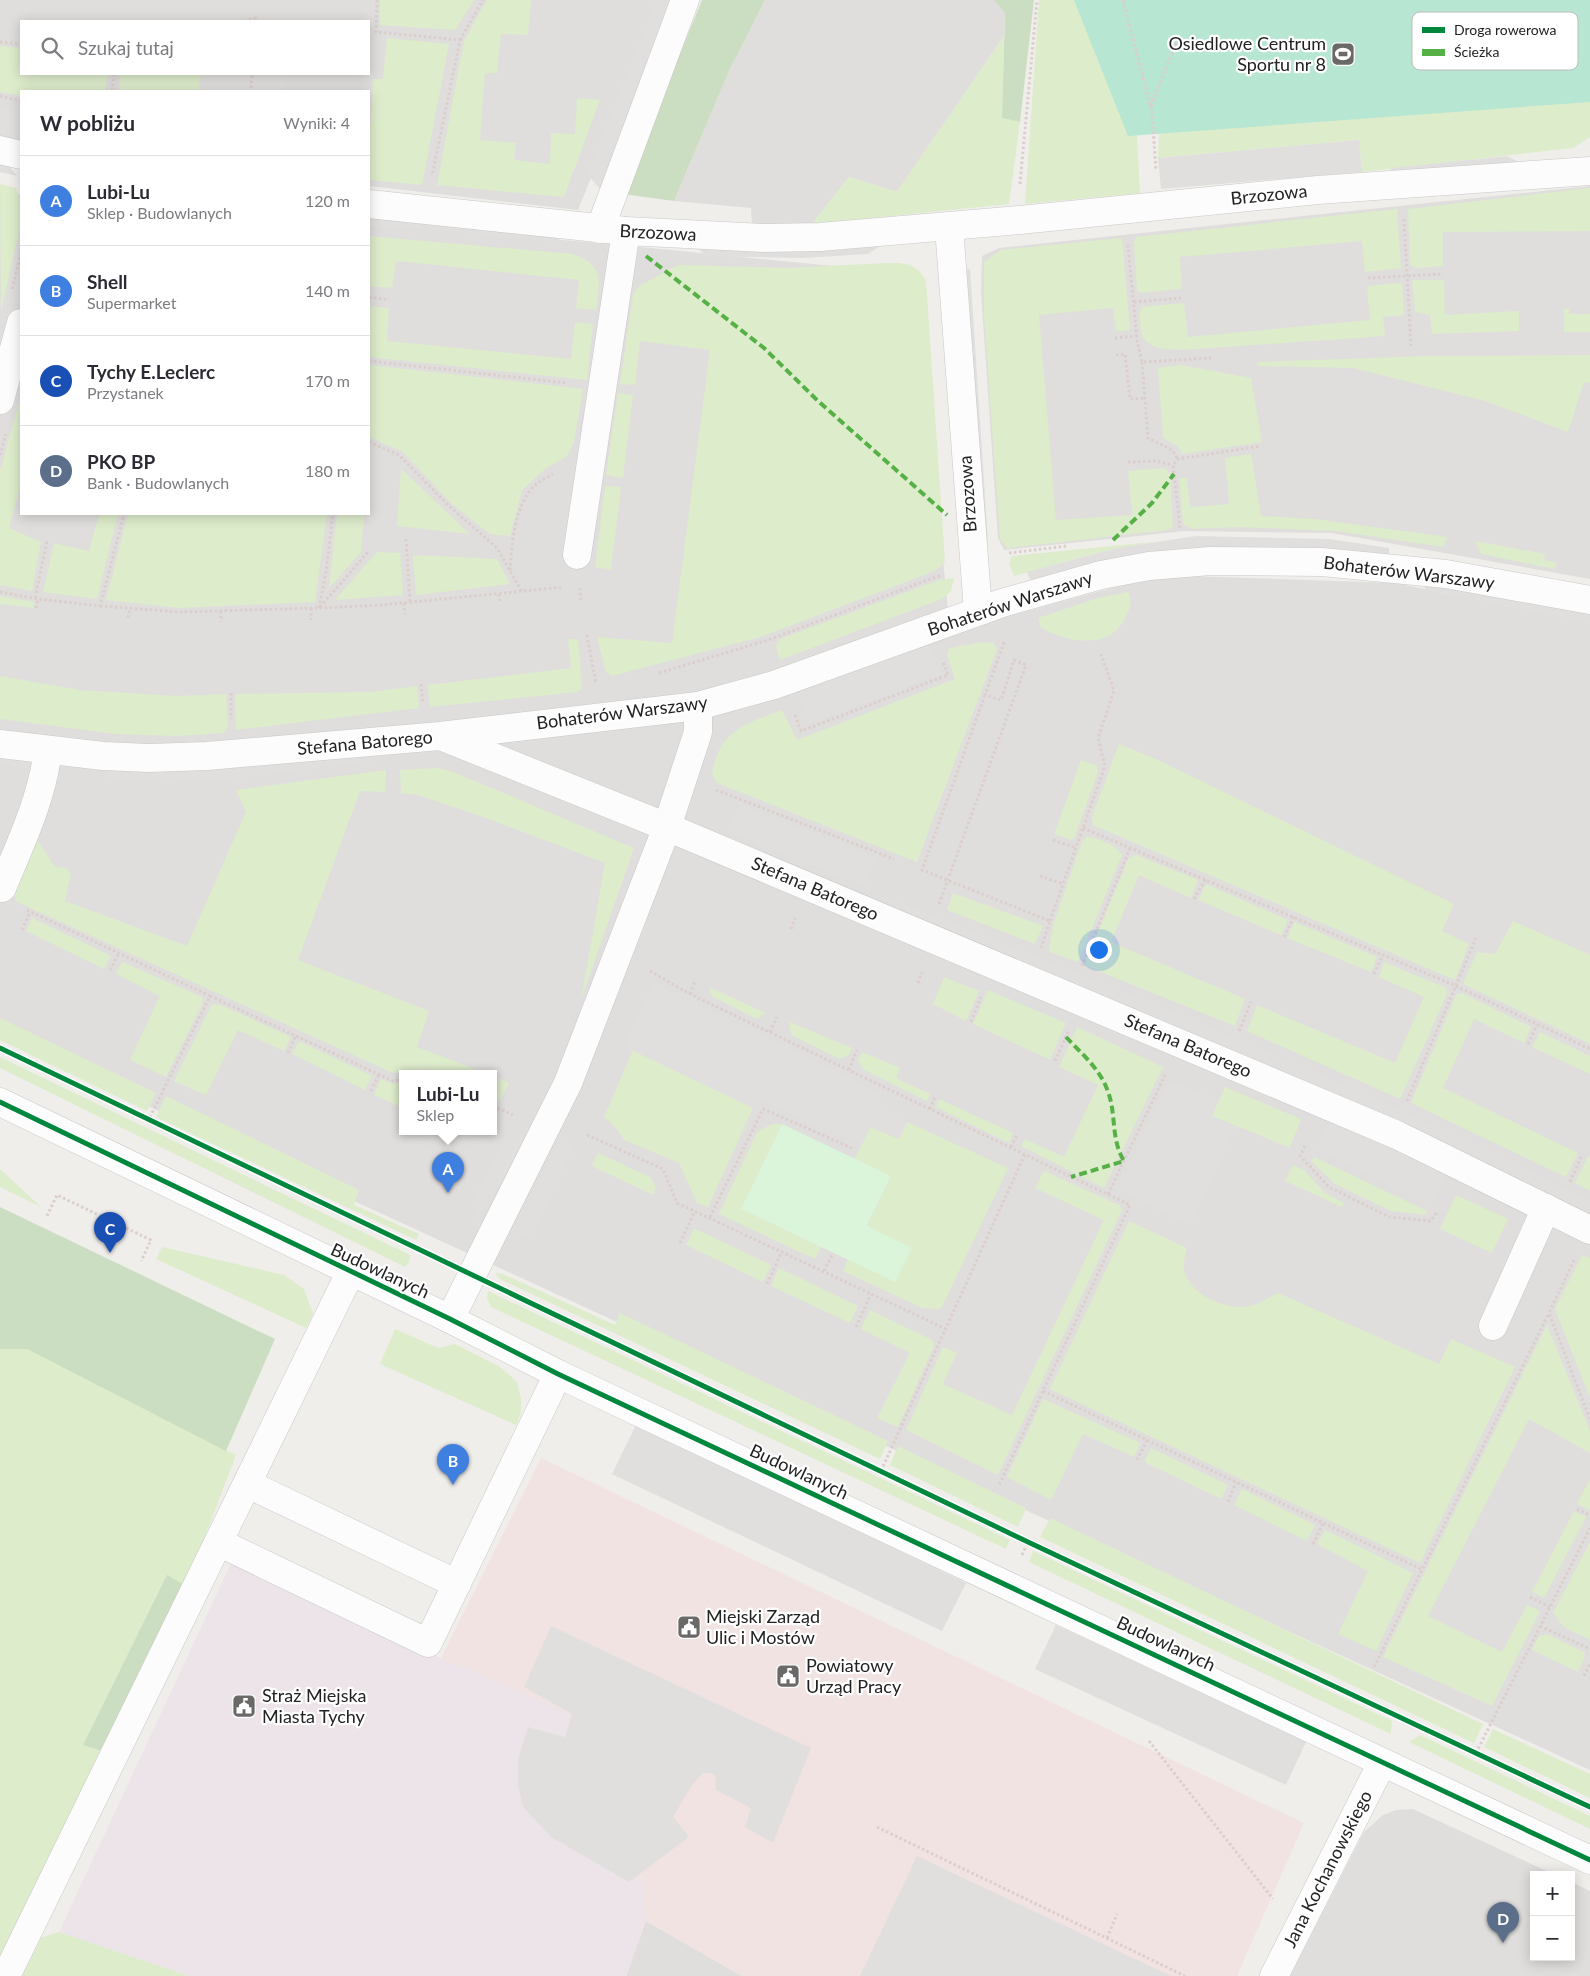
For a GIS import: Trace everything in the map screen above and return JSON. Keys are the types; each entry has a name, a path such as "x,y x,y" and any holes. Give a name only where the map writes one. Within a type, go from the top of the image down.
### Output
{"street":[{"path":"577,555 613,230 685,0"},
{"path":"0,150 20,156"},
{"name":"Brzozowa","path":"370,204 613,230 764,238 820,237 949,227 1318,190 1590,171"},
{"name":"Brzozowa","path":"949,227 978,611"},
{"path":"0,400 20,327"},
{"name":"Bohaterów Warszawy","path":"440,736 698,706 774,685 978,611 1100,575 1148,566 1210,561 1322,562 1446,574 1590,600"},
{"path":"450,1319 568,1082 667,827 698,732 698,706"},
{"name":"Stefana Batorego","path":"0,744 140,758 207,756 440,736 667,827 1397,1134 1590,1230"},
{"path":"2,888 37,805 45,776 48,750"},
{"name":"Budowlanych","path":"0,1102 450,1319 558,1374 1590,1860"},
{"path":"1493,1326 1546,1208"},
{"path":"6,1976 220,1543 350,1272"},
{"path":"220,1543 428,1643 558,1374"},
{"path":"248,1484 457,1584"},
{"name":"Jana Kochanowskiego","path":"1274,1976 1382,1763"}],"path":[{"path":"377,0 376,32 460,40"},
{"path":"430,184 460,40 483,0"},
{"path":"1020,220 1019,202 1037,0"},
{"path":"1123,0 1151,106 1158,205"},
{"path":"1151,106 1178,38"},
{"path":"0,42 20,44"},
{"path":"112,90 114,75"},
{"path":"251,88 252,75"},
{"path":"0,96 20,101"},
{"path":"1404,210 1411,346"},
{"path":"1128,242 1137,336 1142,362 1148,438 1172,450 1178,459"},
{"path":"1368,278 1443,274"},
{"path":"370,297 390,300"},
{"path":"1134,302 1181,298"},
{"path":"1115,338 1137,336"},
{"path":"1116,355 1125,354 1130,399 1145,398"},
{"path":"1142,362 1213,358"},
{"path":"370,361 570,383"},
{"path":"370,442 399,455 448,505 497,548 522,592"},
{"path":"1180,533 1173,465 1178,459 1261,446"},
{"path":"1128,462 1156,461 1173,465"},
{"path":"510,571 514,534 524,501 534,486 556,472"},
{"path":"100,606 124,515"},
{"path":"319,608 326,572 333,515"},
{"path":"406,539 410,602"},
{"path":"36,608 47,541"},
{"path":"319,608 369,551"},
{"path":"652,675 768,640 941,575 945,571"},
{"path":"0,592 36,599 179,612 319,608 404,603 580,586"},
{"path":"499,594 500,603"},
{"path":"404,603 405,614"},
{"path":"128,618 130,608"},
{"path":"312,608 312,620"},
{"path":"221,611 221,622"},
{"path":"588,635 598,692"},
{"path":"996,638 1005,640 922,870 1050,921"},
{"path":"1040,952 1105,766 1098,738 1114,691 1100,654"},
{"path":"792,710 800,731 948,675 942,660"},
{"path":"936,911 1026,665 1014,660 1001,700 985,695"},
{"path":"421,684 425,713"},
{"path":"231,693 231,728"},
{"path":"710,788 894,859"},
{"path":"1083,828 1456,986 1590,1049"},
{"path":"1053,840 1076,848"},
{"path":"1080,968 1130,848"},
{"path":"1040,876 1063,884"},
{"path":"1194,899 1205,880"},
{"path":"2,888 15,904 379,1074 393,1080 399,1079"},
{"path":"22,930 30,911"},
{"path":"1284,937 1294,917"},
{"path":"1405,1107 1476,938"},
{"path":"110,970 119,953"},
{"path":"1374,974 1383,955"},
{"path":"648,970 690,994 1130,1204 998,1485"},
{"path":"690,994 695,981"},
{"path":"971,1022 983,992"},
{"path":"149,1119 210,996"},
{"path":"1238,1033 1250,1002"},
{"path":"770,1032 777,1016"},
{"path":"1528,1044 1537,1024"},
{"path":"1055,1061 1070,1028"},
{"path":"288,1053 296,1035"},
{"path":"849,1070 857,1050"},
{"path":"1108,1194 1168,1070"},
{"path":"372,1091 379,1074"},
{"path":"930,1108 935,1097"},
{"path":"710,1217 763,1108 852,1148"},
{"path":"141,1115 158,1123"},
{"path":"587,1135 663,1169 678,1202 946,1328"},
{"path":"1011,1147 1016,1135"},
{"path":"1304,1146 1300,1156 1329,1186 1389,1216 1431,1221 1437,1212"},
{"path":"881,1470 1025,1154"},
{"path":"1569,1184 1582,1155"},
{"path":"47,1216 57,1194 151,1240 141,1260"},
{"path":"680,1242 695,1210"},
{"path":"767,1284 782,1251"},
{"path":"824,1271 833,1252"},
{"path":"1374,1667 1576,1255"},
{"path":"856,1326 871,1294"},
{"path":"1549,1312 1590,1419"},
{"path":"1043,1390 1421,1569"},
{"path":"1137,1460 1147,1440"},
{"path":"872,1466 889,1475"},
{"path":"1228,1502 1236,1482"},
{"path":"1577,1509 1590,1515"},
{"path":"1313,1544 1323,1523"},
{"path":"1476,1753 1590,1528"},
{"path":"1019,1538 1037,1546"},
{"path":"1530,1597 1550,1607"},
{"path":"1540,1626 1590,1649"},
{"path":"1584,1676 1590,1664"},
{"path":"1149,1741 1274,1902"},
{"path":"1468,1749 1485,1757"},
{"path":"877,1827 1185,1976"},
{"path":"1106,1938 1117,1914"}],"shaded area":[{"path":"0,0 662,0 578,210 370,186 370,90 20,90 20,137 0,131"},
{"path":"657,0 677,0 600,189 587,174"},
{"path":"765,0 994,0 1005,13 1004,36 897,192 849,177 812,224 752,224 751,208 674,201 729,71"},
{"path":"201,75 251,75 284,78 283,90 199,90"},
{"path":"0,107 20,113 20,145 0,140"},
{"path":"1359,140 1362,172 1161,189 1158,158"},
{"path":"1507,156 1529,168 1392,178 1391,168"},
{"path":"0,160 5,161 17,176 0,172"},
{"path":"1590,186 1590,579 1332,533 1185,531 1004,550 998,538 981,292 982,256 999,248"},
{"path":"0,191 20,195 20,515 370,515 370,224 599,243 916,274 950,632 1159,575 1395,583 1590,622 1590,1770 0,1038"},
{"path":"370,211 559,230 559,242 370,224"},
{"path":"888,241 868,254 803,258 707,256 691,243"},
{"path":"970,269 988,542 978,543 958,270"},
{"path":"1196,536 1329,539 1389,548 1389,560 1221,548 1167,550 1107,562 1031,582 1027,572 1117,548"},
{"path":"1427,578 1590,611 1590,623 1425,589"},
{"path":"930,643 942,674 809,724 797,693"},
{"path":"385,745 387,759 221,780 163,782 107,779 107,766"},
{"path":"0,753 35,757 34,769 0,764"},
{"path":"740,804 876,858 864,886 728,832"},
{"path":"885,896 1180,1015 1398,1108 1590,1201 1590,1219 879,908"},
{"path":"653,983 882,1094 877,1107 907,1122 899,1139 870,1127 861,1145 758,1098 753,1108 625,1047"},
{"path":"1170,1081 1218,1101 1212,1116 1236,1127 1190,1226 1117,1189"},
{"path":"1330,1120 1446,1174 1432,1204 1316,1149"},
{"path":"528,1135 479,1222 472,1202 503,1144"},
{"path":"561,1137 573,1149 533,1234 514,1237"},
{"path":"636,1425 966,1583 942,1631 612,1474"},
{"path":"541,1458 1304,1823 1237,1976 742,1976 646,1921 640,1867 441,1658"},
{"path":"232,1561 441,1658 572,1714 640,1867 646,1921 626,1976 189,1976 59,1932"},
{"path":"1056,1625 1306,1742 1286,1785 1035,1669"},
{"path":"551,1626 811,1748 773,1843 745,1827 751,1808 716,1790 715,1774 703,1773 692,1785 673,1817 689,1837 629,1882 551,1837 523,1807 518,1786 518,1759 528,1727 565,1737 572,1714 524,1687"},
{"path":"1413,1809 1546,1871 1530,1871 1530,1961 1575,1961 1575,1884 1590,1891 1590,1976 1290,1976 1364,1832 1383,1815 1396,1810"},
{"path":"917,1856 1171,1976 860,1976"},
{"path":"646,1921 742,1976 626,1976"}],"green space":[{"path":"380,0 474,0 455,30 380,25"},
{"path":"487,0 531,0 528,35 501,34 497,73 485,73 480,140 516,143 514,160 550,164 551,133 575,134 577,98 600,100 564,197 437,185 464,41"},
{"path":"702,0 765,0 729,71 674,201 623,194"},
{"path":"994,0 1034,0 1020,122 1002,118 1005,13"},
{"path":"1039,0 1119,0 1128,135 1137,135 1140,193 1025,204"},
{"name":"Osiedlowe Centrum Sportu nr 8","path":"1074,0 1590,0 1590,102 1128,136"},
{"path":"1590,14 1590,137 1573,148 1362,172 1359,140 1158,158 1159,134 1412,64 1412,70 1578,70 1578,17"},
{"path":"1004,36 1002,118 1020,122 1009,204 812,224 849,177 897,192"},
{"path":"387,38 449,44 422,185 370,180 370,126 373,79 383,79"},
{"path":"0,46 20,48 20,75 108,75 105,90 20,90 20,96 0,92"},
{"path":"120,75 201,75 199,90 119,90"},
{"path":"0,184 16,188 20,202 20,227 1,312"},
{"path":"1590,188 1590,231 1443,232 1443,266 1416,268 1410,265 1408,209"},
{"path":"1397,209 1401,268 1365,272 1362,241 1180,257 1182,289 1140,293 1137,290 1134,242 1136,237"},
{"path":"370,236 573,254 584,259 596,269 599,283 596,310 576,308 579,280 396,261 392,288 370,286"},
{"path":"1122,238 1130,330 1116,331 1113,308 1039,315 1056,520 1132,515 1128,471 1164,468 1170,473 1173,527 1168,530 1007,548 1000,539 984,315 984,262 1001,250"},
{"path":"887,263 910,265 919,271 926,281 945,561 939,568 927,574 760,637 612,676 606,672 597,637 672,643 710,350 640,341 635,385 620,384 633,295 639,286 678,265 787,268"},
{"path":"1412,280 1444,280 1445,315 1519,311 1519,331 1432,334 1430,315 1415,312"},
{"path":"1402,283 1404,315 1383,317 1385,336 1182,350 1153,346 1148,343 1141,332 1140,311 1142,307 1184,303 1188,337 1370,320 1367,286"},
{"path":"370,306 389,308 387,341 571,359 575,322 593,324 587,380 370,357"},
{"path":"1564,309 1569,309 1569,314 1590,314 1590,332 1564,332"},
{"path":"1590,355 1590,383 1584,382 1568,432 1485,401 1354,368 1256,366 1258,362 1426,356"},
{"path":"370,365 583,389 574,443 567,456 545,469 522,490 510,536 490,534 452,504 403,452 370,437"},
{"path":"1180,365 1251,378 1262,442 1182,454 1177,446 1163,438 1158,368"},
{"path":"618,393 633,395 623,478 606,475"},
{"path":"20,399 20,487 9,528 41,542 32,591 0,585 0,471"},
{"path":"1251,454 1261,516 1315,519 1448,537 1443,547 1336,531 1238,527 1192,529 1183,524 1179,478 1187,478 1190,507 1229,504 1225,458"},
{"path":"401,469 470,534 397,526"},
{"path":"605,486 621,487 611,570 595,567"},
{"path":"99,515 118,515 97,599 43,592 54,543 89,551"},
{"path":"128,515 327,515 315,602 179,608 106,600"},
{"path":"337,515 364,515 361,552 329,588"},
{"path":"1475,541 1545,554 1544,560 1557,563 1554,569 1481,554"},
{"path":"1152,542 1090,555 1014,576 1009,563 1012,556"},
{"path":"377,552 400,553 403,595 335,600"},
{"path":"413,555 497,559 510,584 416,595"},
{"path":"954,578 951,591 942,599 780,660 776,647 780,639 939,580"},
{"path":"1128,592 1131,602 1128,612 1118,628 1109,635 1087,641 1075,640 1041,628 1038,618 1098,598"},
{"path":"0,596 34,602 33,608 0,604"},
{"path":"568,639 578,639 582,688 578,692 430,707 428,685 571,668"},
{"path":"983,642 994,643 997,649 917,862 717,783 712,775 716,760 727,738 745,725 782,710 797,740 955,679 947,655 949,648"},
{"path":"0,676 80,690 178,696 226,694 228,727 224,733 176,736 115,734 0,719"},
{"path":"417,686 419,708 236,730 235,694 370,692"},
{"path":"1119,744 1158,760 1454,904 1442,931 1469,944 1455,980 1093,825 1092,817"},
{"path":"1081,760 1097,766 1098,772 1074,839 1071,840 1054,834"},
{"path":"436,768 451,771 634,848 581,1000 605,863 486,818 415,794 401,794 400,770"},
{"path":"386,770 385,792 360,791 298,960 429,1011 417,1047 477,1070 426,1069 399,1070 399,1072 393,1073 17,902 10,884 37,840 55,867 66,868 71,874 65,901 187,946 246,812 236,790"},
{"path":"1086,837 1096,839 1116,848 1122,855 1078,962 1050,952 1049,948 1054,922 1082,842"},
{"path":"1136,855 1198,880 1191,898 1139,875 1111,942 1245,999 1235,1026 1086,966 1086,960 1129,858"},
{"path":"1206,884 1288,920 1281,935 1198,900"},
{"path":"953,893 1043,926 1035,944 947,910"},
{"path":"32,918 111,956 104,969 26,931"},
{"path":"1513,921 1590,955 1590,1044 1463,984 1477,952 1495,954"},
{"path":"1294,922 1377,957 1371,972 1287,938"},
{"path":"122,962 202,997 203,1002 166,1077 130,1060 160,996 116,974"},
{"path":"1384,962 1446,988 1447,994 1400,1099 1247,1031 1257,1005 1395,1063 1424,997 1379,977"},
{"path":"944,977 979,991 966,1021 933,1004"},
{"path":"709,987 766,1013 757,1019 712,996"},
{"path":"988,990 1066,1023 1050,1060 973,1024"},
{"path":"1462,993 1531,1027 1524,1043 1474,1019 1443,1088 1578,1153 1566,1177 1411,1103 1456,995"},
{"path":"212,1004 223,1006 291,1037 284,1051 238,1030 206,1095 174,1081"},
{"path":"0,1018 156,1093 147,1111 0,1040"},
{"path":"790,1022 852,1048 849,1055 840,1059 792,1035 789,1027"},
{"path":"1077,1027 1163,1067 1104,1188 1021,1146 1025,1139 1064,1157 1098,1085 1059,1067"},
{"path":"1540,1032 1590,1056 1590,1074 1532,1047"},
{"path":"299,1041 372,1076 365,1090 292,1054"},
{"path":"633,1050 753,1108 708,1207 697,1203 679,1163 624,1140 617,1129 604,1117"},
{"path":"862,1052 900,1068 896,1078 930,1094 927,1101 864,1070 858,1061"},
{"path":"0,1057 410,1255 409,1262 405,1267 0,1068"},
{"path":"497,1078 509,1083 500,1101 497,1100"},
{"path":"381,1079 394,1084 399,1083 399,1106 374,1095"},
{"path":"1225,1087 1301,1119 1290,1148 1212,1116"},
{"path":"166,1096 359,1190 354,1205 419,1234 416,1240 156,1117"},
{"path":"939,1099 1013,1133 1009,1143 936,1107"},
{"path":"907,1122 1008,1168 941,1309 922,1308 843,1271 848,1259 895,1282 911,1248 867,1227 891,1176 855,1159 870,1127 899,1139"},
{"path":"772,1124 782,1124 741,1209 821,1247 815,1259 719,1214 757,1132"},
{"path":"782,1124 891,1176 867,1226 912,1248 895,1282 741,1209"},
{"path":"598,1153 650,1177 656,1187 653,1195 592,1166"},
{"path":"1588,1156 1590,1157 1590,1191 1575,1183"},
{"path":"1314,1157 1427,1211 1426,1215 1391,1211 1335,1184 1311,1161"},
{"path":"1293,1165 1304,1170 1325,1193 1344,1203 1342,1207 1285,1181"},
{"path":"0,1169 41,1207 0,1187"},
{"path":"1044,1171 1119,1205 1122,1210 998,1475 906,1430 943,1347 957,1353 943,1384 1012,1415 1104,1220 1035,1188"},
{"path":"1456,1195 1508,1219 1492,1253 1440,1229"},
{"path":"0,1207 275,1339 226,1451 27,1349 0,1349"},
{"path":"1129,1221 1187,1248 1184,1271 1190,1283 1205,1296 1224,1305 1245,1307 1254,1305 1278,1293 1439,1364 1451,1339 1515,1367 1420,1563 1050,1389"},
{"path":"694,1228 771,1265 763,1282 686,1245"},
{"path":"162,1247 284,1275 304,1289 313,1314 306,1328 156,1259"},
{"path":"1582,1255 1590,1258 1590,1398 1555,1309"},
{"path":"779,1268 858,1306 850,1323 771,1286"},
{"path":"495,1273 503,1274 615,1325 620,1313 888,1441 880,1459 500,1279"},
{"path":"488,1291 1010,1540 1006,1549 491,1307 487,1298"},
{"path":"870,1310 932,1340 934,1346 898,1427 877,1418 910,1353 861,1329"},
{"path":"1547,1325 1590,1431 1590,1453 1529,1419 1428,1616 1502,1652 1527,1605 1540,1611 1492,1706 1383,1657"},
{"path":"395,1329 438,1348 455,1344 500,1367 517,1382 521,1398 521,1413 516,1425 380,1364"},
{"path":"0,1349 27,1349 236,1455 186,1586 167,1576 83,1745 102,1751 0,1960"},
{"path":"1043,1399 1140,1443 1134,1457 1083,1434 1051,1500 1007,1477"},
{"path":"898,1446 1026,1508 1018,1527 890,1465"},
{"path":"1151,1448 1228,1485 1221,1499 1144,1462"},
{"path":"1590,1479 1590,1510 1577,1504"},
{"path":"1242,1489 1315,1525 1307,1541 1234,1505"},
{"path":"1574,1511 1586,1517 1544,1598 1532,1592"},
{"path":"1050,1518 1483,1724 1474,1743 1040,1537"},
{"path":"1325,1530 1413,1573 1376,1651 1338,1634 1368,1571 1317,1544"},
{"path":"1590,1542 1590,1640 1564,1627 1553,1613"},
{"path":"1033,1551 1392,1721 1391,1734 1029,1562"},
{"path":"167,1575 186,1586 102,1751 83,1745"},
{"path":"1547,1634 1584,1652 1585,1656 1578,1672 1532,1650 1539,1636"},
{"path":"1493,1729 1590,1774 1590,1798 1484,1747"},
{"path":"1420,1735 1590,1816 1590,1829 1409,1742"},
{"path":"59,1932 189,1976 22,1976 41,1938"}],"marked path":[{"path":"646,256 764,348 818,401 947,515"},
{"path":"1113,540 1152,503 1174,474"},
{"path":"1066,1037 1089,1061 1104,1081 1112,1107 1117,1143 1124,1161 1071,1177"}],"cycle path":[{"path":"0,1048 1028,1542 1590,1807"},
{"path":"0,1102 450,1319 558,1374 1590,1860"}],"place":[{"name":"Osiedlowe Centrum Sportu nr 8","path":"1343,54"},
{"name":"Lubi-Lu","path":"448,1193"},
{"name":"Tychy E.Leclerc","path":"110,1253"},
{"name":"Shell","path":"453,1485"},
{"name":"Miejski Zarząd Ulic i Mostów","path":"689,1627"},
{"name":"Powiatowy Urząd Pracy","path":"788,1676"},
{"name":"Straż Miejska Miasta Tychy","path":"244,1706"},
{"name":"PKO BP","path":"1503,1943"}]}
